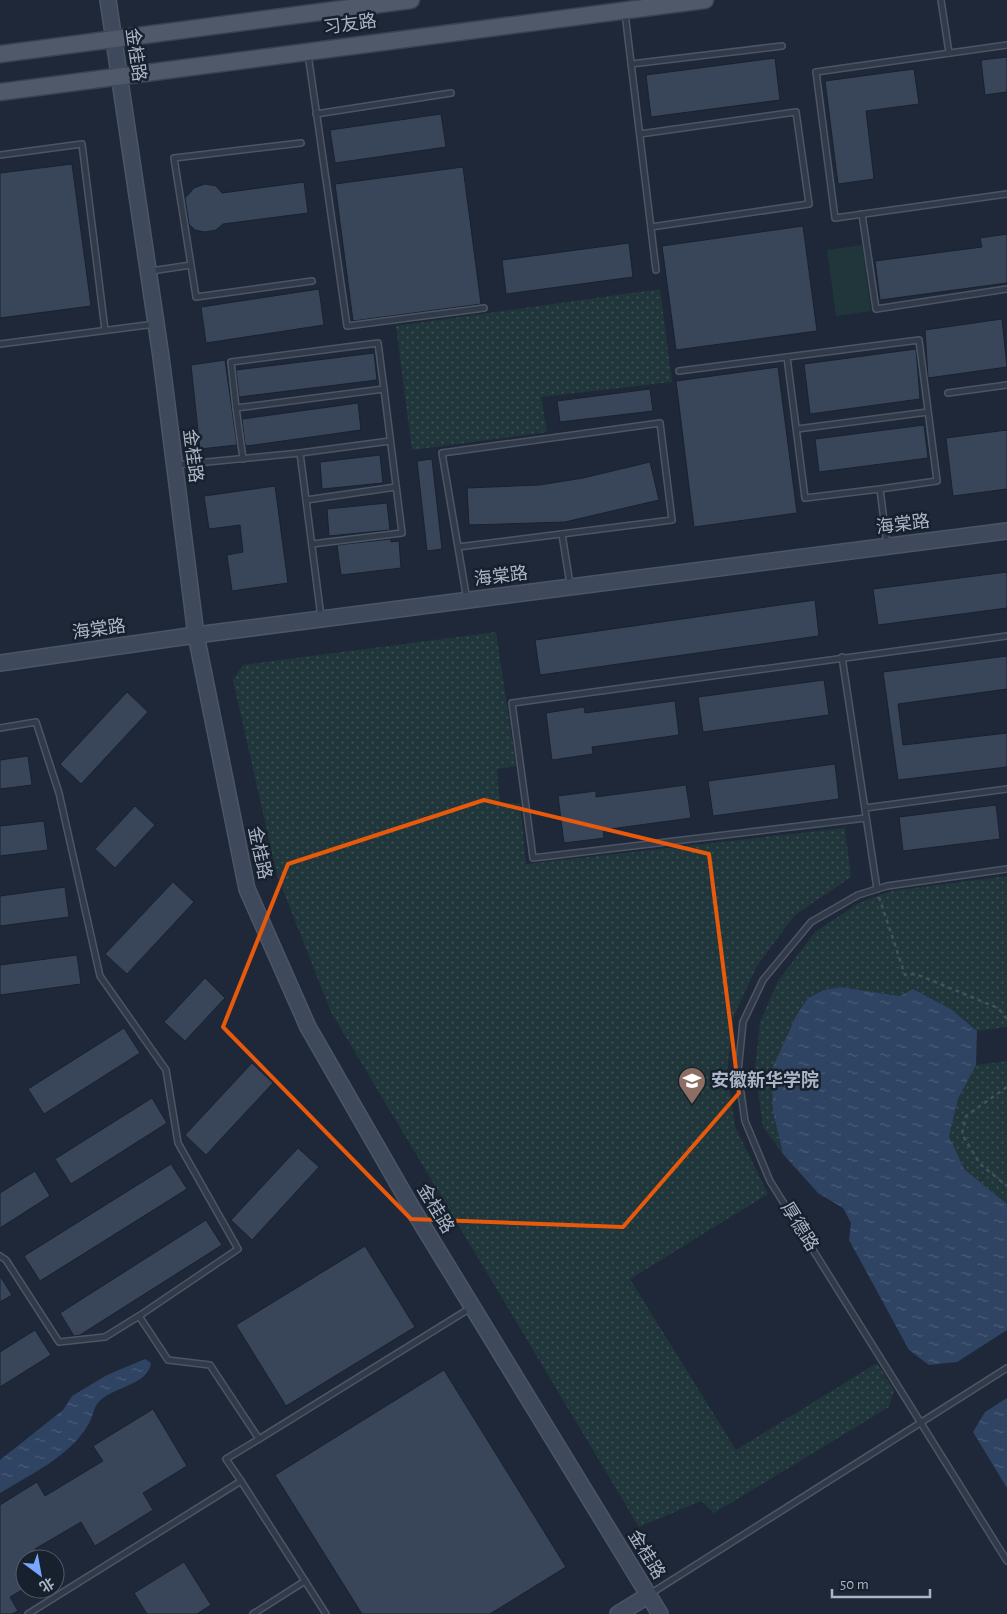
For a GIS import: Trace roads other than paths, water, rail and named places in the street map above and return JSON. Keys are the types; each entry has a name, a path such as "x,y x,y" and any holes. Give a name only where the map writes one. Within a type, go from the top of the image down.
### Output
{"main road":[{"name":"习友路","path":"0,54 347,4 411,0"},
{"name":"习友路","path":"0,92 705,0"}],"street":[{"name":"金桂路","path":"108,0 156,324 196,634 247,889 308,1027 412,1208 660,1614"},
{"name":"海棠路","path":"0,663 196,634 322,620 1007,531"},
{"path":"618,1614 649,1595"}],"lane":[{"path":"940,0 949,53"},
{"path":"625,10 656,270"},
{"path":"1007,45 816,72 835,218 1007,194"},
{"path":"631,64 782,46"},
{"path":"307,51 347,326 484,308"},
{"path":"316,114 451,93"},
{"path":"640,134 796,112 809,204 651,227"},
{"path":"301,142 174,158 196,297 312,281"},
{"path":"0,155 82,144 105,330"},
{"path":"862,214 876,309 1007,290"},
{"path":"148,272 191,265"},
{"path":"0,344 156,324"},
{"path":"679,371 919,340 937,481 805,498 787,358"},
{"path":"243,459 231,362 378,343 402,533 312,544"},
{"path":"948,393 1007,385"},
{"path":"236,408 384,389"},
{"path":"796,429 928,412"},
{"path":"458,548 672,520 660,423 442,453 458,548 467,600"},
{"path":"175,465 300,453 390,441"},
{"path":"300,453 322,620"},
{"path":"306,500 396,487"},
{"path":"880,489 887,546"},
{"path":"562,534 570,587"},
{"path":"866,818 533,858 512,703 1007,636"},
{"path":"842,657 877,889"},
{"path":"0,728 36,722 60,793 100,976 166,1070 178,1143 238,1249 139,1316 104,1337 59,1342 6,1260 0,1256"},
{"path":"865,808 1007,789"},
{"name":"厚德路","path":"1007,869 877,889 858,895 810,922 763,980 744,1022 738,1072 745,1121 770,1181 1007,1561"},
{"path":"326,1614 226,1459 472,1307"},
{"path":"139,1316 168,1360 210,1365 259,1439"},
{"path":"649,1595 1007,1368"},
{"path":"28,1614 241,1481"},
{"path":"253,1614 305,1582"}],"water":[{"path":"840,987 900,996 913,989 951,1009 977,1031 976,1065 958,1099 949,1136 964,1169 1007,1204 1007,1330 957,1362 929,1365 909,1350 849,1240 851,1223 843,1208 818,1193 783,1154 773,1112 772,1069 796,1016 808,998 824,990"},
{"path":"145,1359 151,1363 143,1377 103,1398 97,1404 88,1425 71,1446 49,1464 0,1493 0,1460 63,1410 72,1396 107,1375"},
{"path":"1007,1398 1007,1488 973,1432 985,1412"}],"place":[{"name":"安徽新华学院","path":"692,1105"}]}
